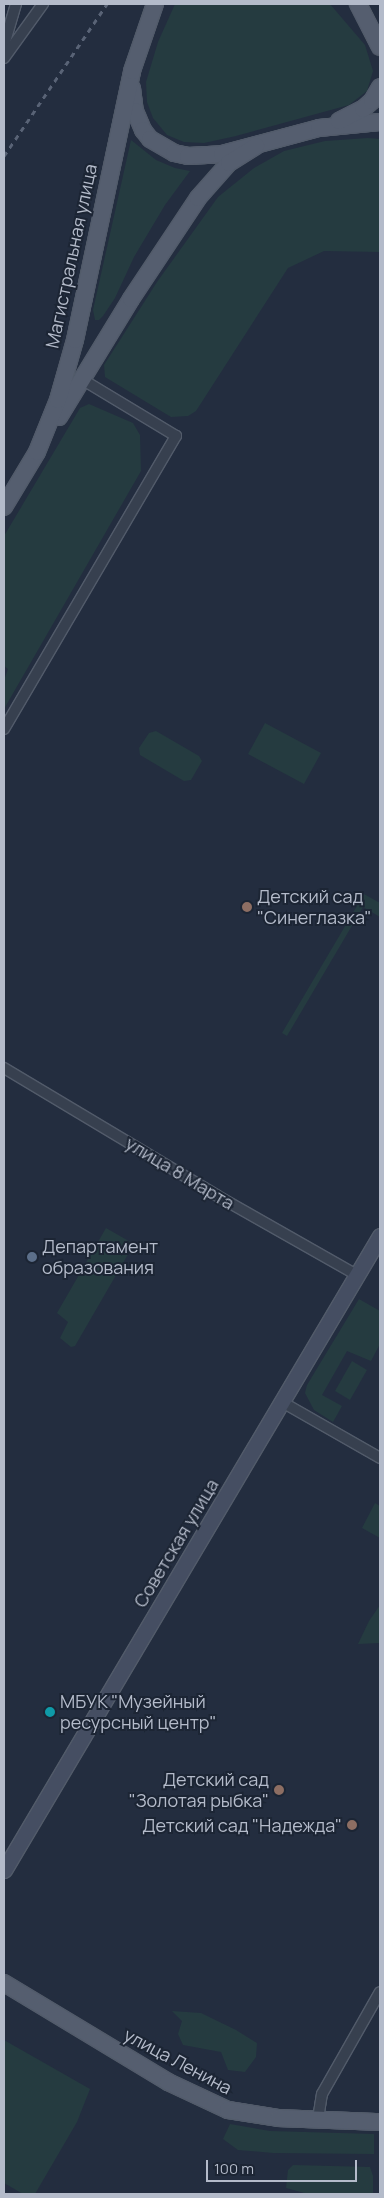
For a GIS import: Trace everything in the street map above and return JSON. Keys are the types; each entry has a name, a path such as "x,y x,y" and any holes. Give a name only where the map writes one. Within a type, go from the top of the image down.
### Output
{"main road":[{"name":"Магистральная улица","path":"4,507 37,452 58,400 75,340 132,71 155,4"},
{"path":"358,4 380,19"},
{"path":"358,4 380,28"},
{"path":"358,4 380,46"},
{"path":"132,71 133,98 138,121 150,140 174,153 205,156 256,146 347,118 363,109 372,101 380,87"},
{"path":"319,128 380,122"},
{"path":"37,452 83,380 131,299 198,198 229,163 256,146"},
{"name":"Советская улица","path":"4,1870 380,1236"},
{"name":"улица Ленина","path":"4,1984 168,2082 210,2103 244,2114 318,2120 380,2122"}],"street":[{"path":"4,45 16,4"},
{"path":"4,58 43,4"},
{"path":"4,729 176,436 83,380"},
{"name":"улица 8 Марта","path":"4,1068 357,1275"},
{"path":"282,1402 380,1458"},
{"path":"318,2120 322,2094 380,1992"}],"green space":[{"path":"175,4 330,4 365,45 373,71 367,91 349,105 236,136 204,143 184,142 167,135 153,118 147,102 146,82 158,42"},
{"path":"380,139 380,252 324,251 288,268 196,411 188,416 171,417 105,377 104,365 157,282 218,197 254,168 284,151 325,141"},
{"path":"131,140 156,160 175,168 190,171 165,205 134,257 115,298 103,316 99,320 95,320 93,310"},
{"path":"89,404 133,423 140,435 141,471 4,709 4,680 8,669 4,666 4,536 80,408"},
{"path":"265,723 321,753 304,784 248,754"},
{"path":"156,731 199,756 202,761 191,780 184,781 140,755 139,748 149,733"},
{"path":"364,894 380,903 380,917 363,907 287,1036 282,1033"},
{"path":"106,1228 134,1244 75,1346 71,1347 60,1338 68,1322 57,1313"},
{"path":"359,1299 380,1311 380,1344 371,1361 347,1351 322,1395 342,1406 333,1422 314,1410 305,1393 307,1385"},
{"path":"352,1361 367,1370 350,1400 335,1391"},
{"path":"375,1503 380,1506 380,1538 362,1528"},
{"path":"380,1605 380,1643 358,1644 369,1621"},
{"path":"172,2011 201,2013 236,2030 257,2043 256,2057 245,2072 228,2070 221,2052 183,2045 178,2034 182,2021"},
{"path":"4,2040 90,2089 77,2122 35,2194 23,2194 4,2183"},
{"path":"230,2124 270,2131 374,2134 374,2154 273,2153 238,2150 223,2139"},
{"path":"293,2165 370,2167 373,2176 373,2194 308,2194 286,2188 288,2170"}],"railway":[{"path":"4,156 107,4"}],"place":[{"name":"Детский сад \"Синеглазка\"","path":"247,907"},
{"name":"Департамент образования","path":"32,1257"},
{"name":"МБУК \"Музейный ресурсный центр\"","path":"50,1712"},
{"name":"Детский сад \"Золотая рыбка\"","path":"279,1790"},
{"name":"Детский сад \"Надежда\"","path":"352,1825"}]}
